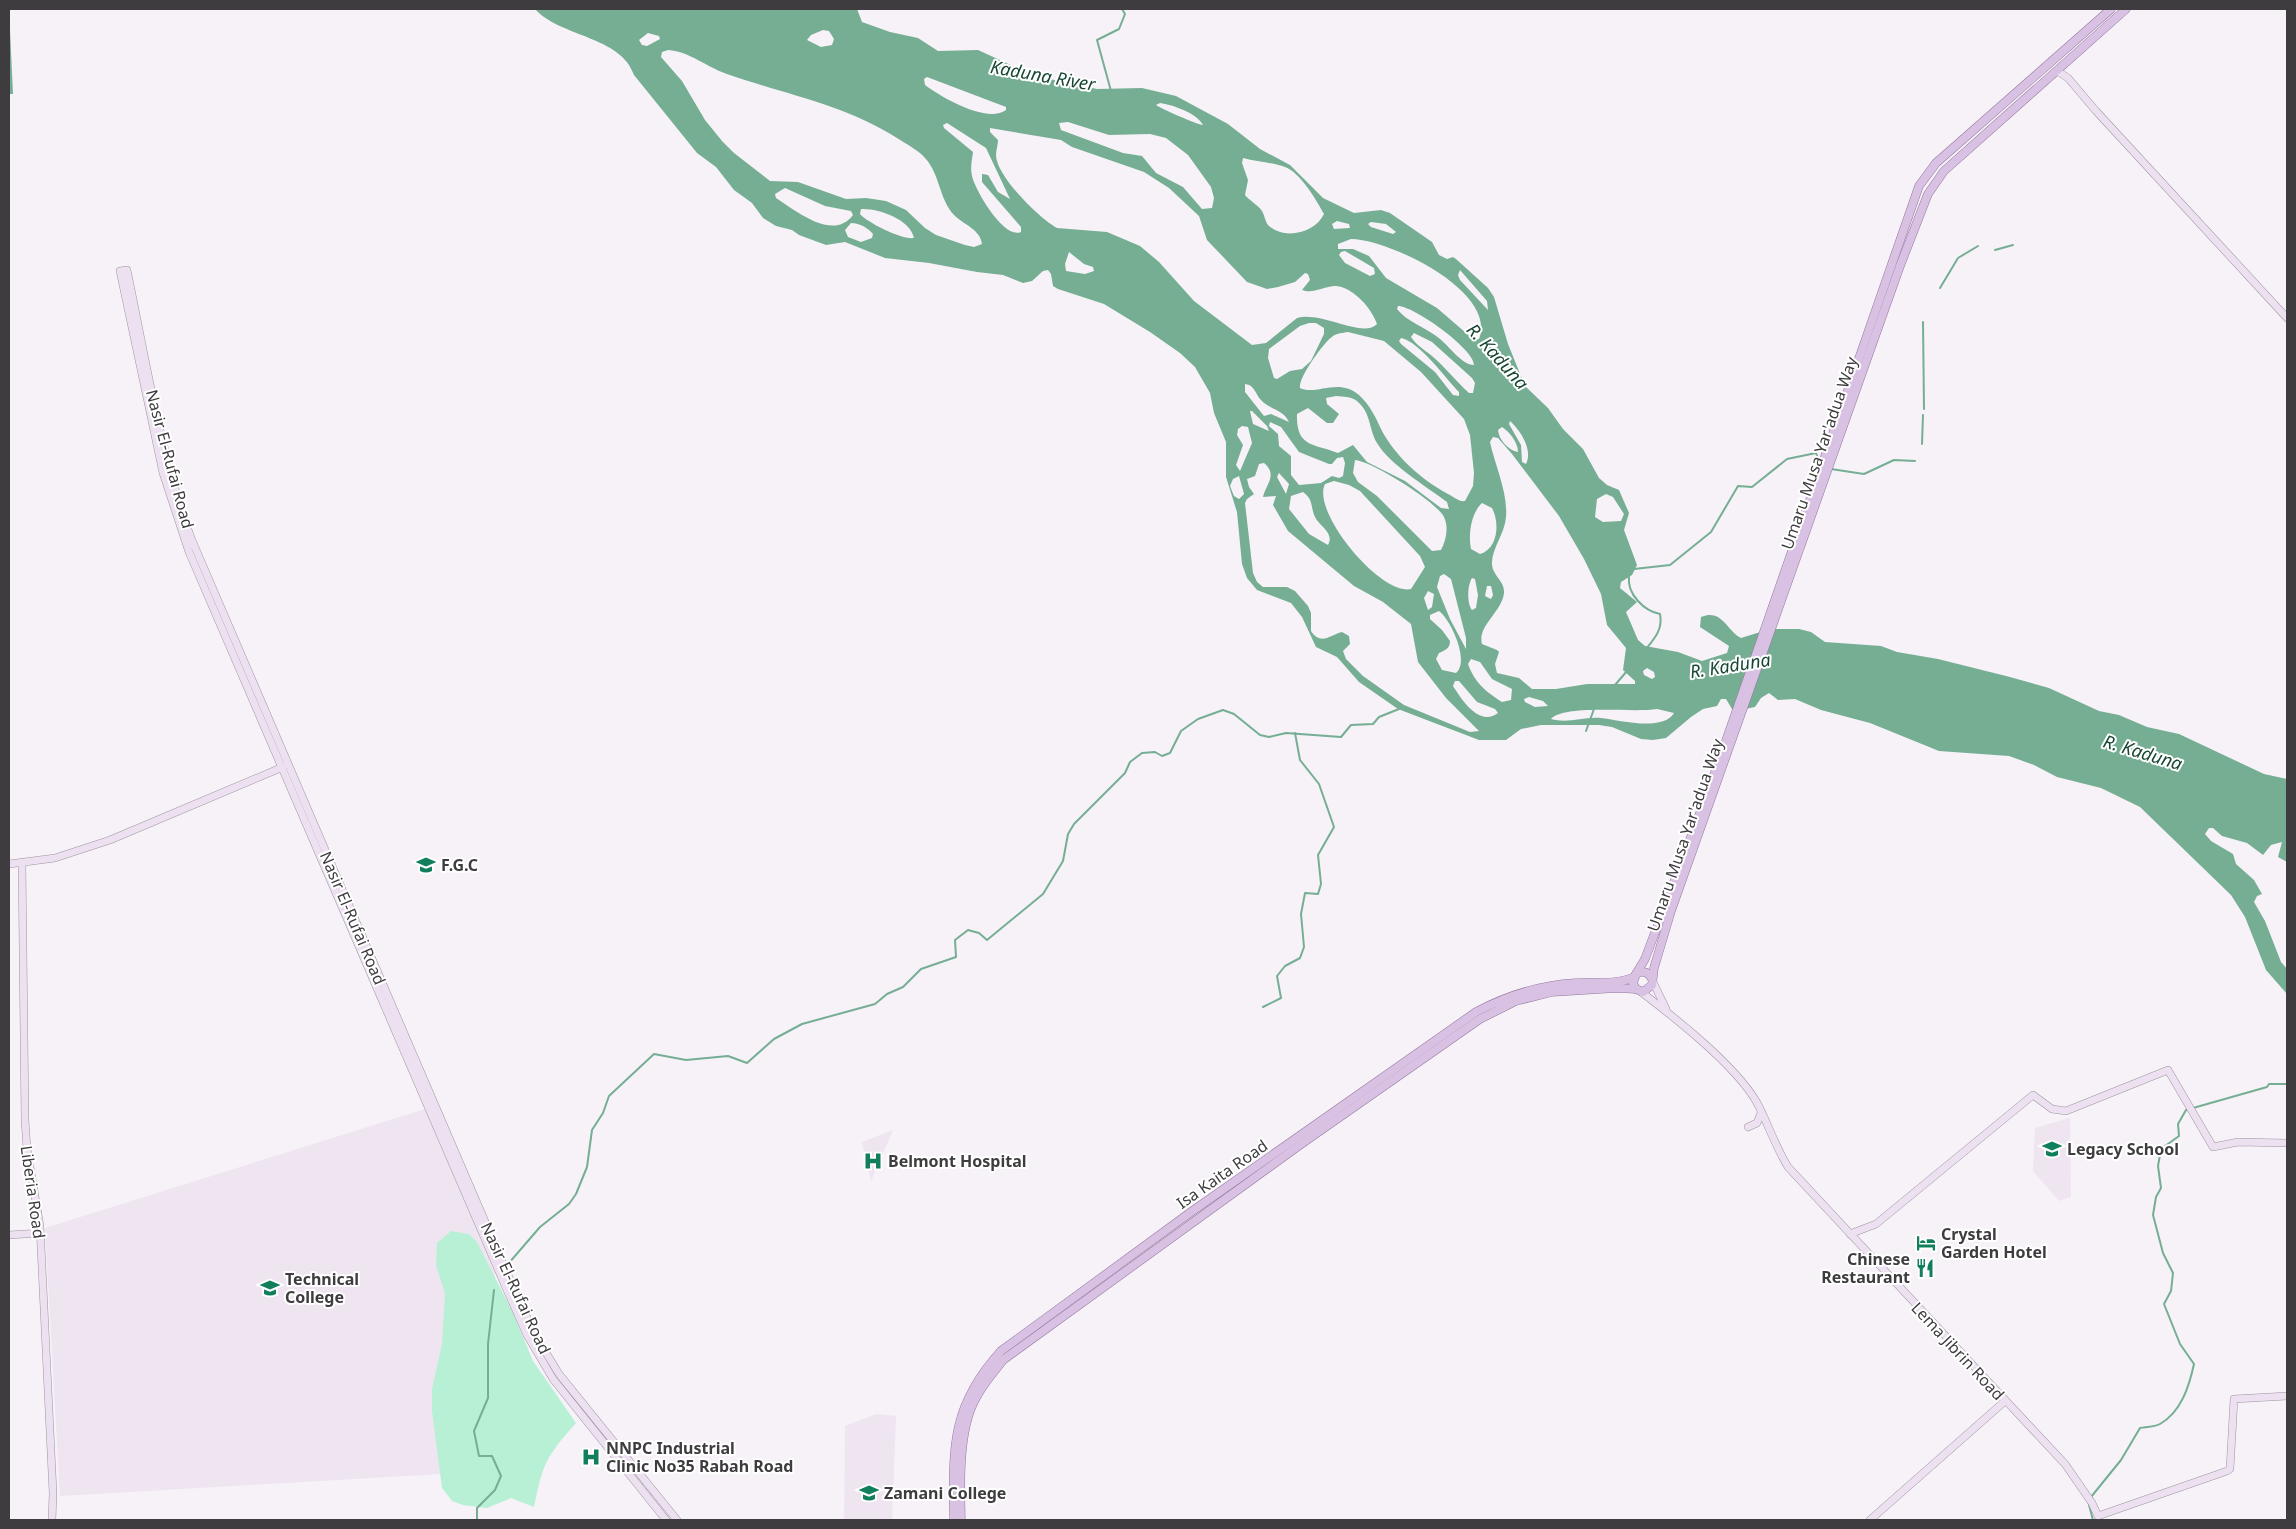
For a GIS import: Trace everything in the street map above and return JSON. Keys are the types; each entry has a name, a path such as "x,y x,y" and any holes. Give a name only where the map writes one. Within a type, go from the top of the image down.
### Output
{"main road":[{"name":"Umaru Musa Yar'adua Way","path":"1652,981 1671,911 1920,186 1936,164 1952,149 2111,9"},
{"name":"Umaru Musa Yar'adua Way","path":"1779,599 1928,194 1944,171 2126,9"},
{"path":"2063,65 2066,72 2092,104 2287,312"},
{"path":"2056,71 2068,78 2096,111 2287,318"},
{"path":"127,270 120,271 144,365"},
{"name":"Nasir El-Rufai Road","path":"144,365 159,453 178,520 486,1233 527,1335 540,1359 593,1431 666,1520"},
{"name":"Nasir El-Rufai Road","path":"144,365 176,492 191,538 283,767 324,856"},
{"path":"9,864 22,864 56,858 110,840 283,767"},
{"name":"Umaru Musa Yar'adua Way","path":"1635,976 1645,959 1715,782"},
{"name":"Liberia Road","path":"22,864 25,1120 40,1233 53,1493 52,1520"},
{"path":"1667,1012 1646,972 1635,976 1633,983 1638,990 1667,1012 1744,1083 1762,1113 1757,1124 1748,1127"},
{"name":"Isa Kaita Road","path":"961,1520 960,1479 968,1420 975,1399 1003,1360 1447,1036 1476,1012 1515,994 1551,985 1615,982 1635,976"},
{"path":"1638,990 1648,990 1652,981"},
{"name":"Isa Kaita Road","path":"954,1520 954,1477 960,1417 972,1389 985,1369 1001,1351 1191,1212 1447,1036 1486,1015 1532,996 1576,990 1638,990"},
{"path":"1850,1234 1876,1224 2033,1095 2052,1109 2066,1111 2168,1070 2213,1147 2238,1142 2287,1143"},
{"name":"Lema Jibrin Road","path":"1762,1113 1778,1152 1808,1190 2065,1464 2092,1503 2098,1516 2226,1471 2230,1468 2234,1399 2287,1396"},
{"path":"9,1235 40,1233"},
{"name":"Nasir El-Rufai Road","path":"486,1233 546,1354 584,1406 677,1520"},
{"path":"1870,1520 2005,1401"}],"shaded area":[{"name":"Technical College","path":"425,1109 495,1273 490,1303 477,1472 60,1496 45,1228"},
{"name":"Legacy School","path":"2070,1118 2071,1197 2059,1201 2033,1171 2035,1128"},
{"name":"Belmont Hospital","path":"893,1130 871,1181 862,1142"},
{"path":"451,1231 469,1234 477,1242 513,1313 533,1361 576,1423 558,1444 547,1461 540,1480 534,1507 511,1498 487,1508 463,1505 452,1501 442,1488 432,1411 432,1389 442,1344 445,1293 436,1266 437,1243"},
{"name":"Zamani College","path":"876,1414 896,1416 892,1520 844,1520 845,1426"}],"water":[{"path":"9,9 13,94 9,94"},
{"name":"R. Kaduna","path":"535,9 857,9 862,22 890,32 918,38 938,51 978,50 1035,76 1097,89 1142,88 1176,96 1228,124 1260,149 1290,165 1323,198 1354,213 1381,210 1390,213 1432,242 1439,255 1447,259 1453,257 1456,259 1488,288 1494,297 1508,344 1525,386 1548,408 1563,429 1583,449 1599,478 1607,485 1619,490 1629,513 1624,530 1637,565 1632,575 1621,582 1620,588 1637,602 1626,612 1638,640 1645,646 1678,652 1702,661 1727,653 1729,646 1700,627 1701,617 1708,615 1719,618 1741,638 1770,629 1799,629 1811,632 1825,642 1881,646 1897,652 1938,659 2049,688 2099,711 2119,715 2147,727 2179,734 2264,774 2287,779 2287,862 2278,857 2282,842 2271,845 2263,855 2247,843 2222,836 2213,828 2209,828 2205,834 2211,841 2233,854 2236,864 2254,880 2262,894 2257,896 2254,902 2265,921 2281,962 2287,969 2287,994 2266,970 2245,917 2231,895 2140,807 2101,788 2057,777 2034,765 2009,756 1939,751 1870,723 1821,710 1795,699 1778,700 1769,693 1761,698 1755,707 1740,710 1732,709 1726,699 1721,699 1717,706 1703,709 1666,738 1653,740 1641,739 1612,727 1599,725 1541,725 1521,729 1506,740 1479,740 1398,709 1359,682 1337,657 1316,647 1302,617 1291,603 1257,590 1247,578 1242,564 1237,512 1226,477 1226,442 1214,413 1210,393 1195,367 1180,353 1104,304 1053,286 1051,274 1048,270 1043,271 1032,281 1023,283 1003,275 885,258 845,242 826,245 799,235 792,230 776,226 763,218 752,203 734,190 716,167 697,153 634,75 627,62 617,52 604,44 559,26","holes":["823,30 829,31 834,39 832,45 821,47 807,40 811,35","648,33 659,36 660,39 647,46 642,45 639,40","668,50 676,51 727,74 835,108 877,126 925,158 934,171 949,209 958,219 975,231 982,244 974,247 936,235 925,228 906,210 886,201 866,198 846,199 798,182 770,181 734,153 705,120 682,81 661,57 662,52","927,77 1006,107 1006,110 988,114 953,102 925,85 924,79","1160,103 1184,110 1196,117 1203,125 1156,105","1068,122 1109,135 1150,134 1166,138 1188,155 1211,187 1214,198 1212,208 1202,209 1183,187 1156,173 1142,156 1123,153 1061,130 1059,123","947,123 986,148 1010,199 998,192 988,175 982,174 982,182 1021,227 1021,232 1007,229 991,212 974,183 971,167 973,152 944,128 943,125","990,128 1061,140 1072,147 1144,172 1169,188 1199,216 1207,240 1247,282 1267,289 1295,282 1305,273 1308,274 1310,280 1302,290 1314,291 1334,286 1347,289 1366,305 1377,324 1371,328 1362,328 1318,318 1297,318 1266,343 1252,345 1194,301 1159,262 1140,246 1107,232 1057,228 1049,223 1011,185 1003,174 996,155 998,140 990,132","1243,158 1275,164 1291,170 1308,188 1324,214 1320,221 1307,230 1283,233 1269,226 1258,207 1245,195 1248,180 1242,163","785,188 825,206 851,211 853,215 845,223 835,225 825,225 803,216 776,198 775,194","861,209 876,210 900,220 911,231 914,238 894,234 877,226 860,214","1337,221 1349,224 1350,228 1334,229 1332,224","1371,222 1386,224 1396,232 1393,234 1371,227 1368,224","851,223 854,223 864,226 873,234 872,238 861,242 848,237 845,230","1351,239 1368,241 1413,258 1436,271 1457,286 1472,303 1480,321 1479,339 1473,339 1437,308 1386,278 1369,256 1353,249 1338,249 1338,244","1345,251 1374,268 1375,274 1370,276 1345,263 1339,255","1069,252 1084,264 1093,267 1094,271 1085,274 1066,271 1065,264","1460,270 1487,301 1488,310 1460,280 1458,275","1398,306 1429,320 1454,339 1471,358 1474,365 1465,362 1440,339 1401,314 1397,309","1316,323 1324,328 1324,334 1311,361 1302,369 1290,371 1277,379 1274,378 1268,358 1269,349 1300,326","1348,332 1384,341 1421,372 1464,419 1470,435 1474,473 1473,486 1465,501 1459,500 1438,488 1410,467 1388,441 1370,407 1359,395 1343,387 1313,390 1300,388 1303,376 1318,352 1333,336","1414,333 1432,342 1472,378 1475,383 1473,393 1469,393 1437,360 1415,342 1411,337","1401,338 1416,346 1432,361 1459,392 1459,396 1453,395 1435,372 1401,344 1399,341","1245,384 1253,388 1259,398 1289,422 1271,414 1264,416 1245,392","1336,396 1356,400 1368,416 1374,438 1383,451 1409,475 1447,502 1449,509 1441,508 1405,481 1367,462 1353,445 1338,453 1303,439 1297,425 1297,414 1308,408 1327,423 1333,423 1339,414 1327,404 1326,398","1250,411 1267,426 1269,431 1253,424","1510,421 1525,441 1528,453 1526,464 1522,462 1521,445 1509,424","1270,422 1281,427 1299,452 1329,464 1332,464 1337,458 1343,457 1345,463 1343,476 1339,478 1332,476 1321,483 1299,485 1291,475 1291,456 1279,446 1278,434 1269,426","1242,426 1248,427 1252,443 1240,471 1236,465 1243,445 1237,435 1238,429","1502,427 1513,438 1518,452 1505,444 1498,430","1493,437 1498,438 1512,454 1559,516 1584,559 1601,594 1607,625 1626,648 1623,670 1635,681 1635,684 1587,684 1556,689 1532,689 1519,678 1497,673 1495,664 1499,652 1482,644 1481,637 1486,625 1499,606 1504,593 1503,585 1494,572 1492,565 1492,559 1506,517 1503,489 1490,442","1355,460 1388,474 1417,492 1439,510 1444,517 1447,530 1441,550 1432,551 1377,496 1358,482 1353,473","1264,463 1268,467 1271,476 1263,497 1276,496 1273,505 1288,531 1354,586 1383,602 1411,624 1418,662 1446,698 1479,731 1470,732 1404,705 1363,676 1346,659 1343,651 1350,644 1349,636 1342,632 1326,638 1318,638 1311,631 1311,613 1308,606 1295,591 1287,587 1263,587 1257,582 1253,573 1245,503 1254,494 1249,487 1247,479 1255,476 1259,464","1279,473 1289,484 1286,494 1277,477","1239,476 1244,494 1239,499 1234,496 1230,486 1233,479","1334,481 1349,485 1360,491 1420,556 1425,567 1411,589 1398,588 1383,579 1351,550 1328,513 1323,497 1325,484","1303,492 1309,498 1315,517 1328,533 1330,541 1328,545 1309,534 1289,509 1291,496","1606,494 1613,497 1624,514 1621,521 1603,522 1595,517 1597,499","1482,503 1492,508 1495,514 1496,535 1491,547 1480,554 1471,549 1470,531 1478,507","1444,574 1451,579 1466,638 1466,649 1450,619 1437,587 1440,576","1472,578 1475,579 1478,595 1476,608 1472,610 1468,599 1468,590","1487,586 1491,586 1493,595 1491,599 1485,596","1428,591 1434,594 1432,607 1428,610 1424,598","1439,611 1453,631 1460,650 1461,660 1460,667 1456,673 1442,670 1436,659 1439,653 1444,651 1450,641 1430,619 1430,615","1471,659 1480,662 1492,679 1512,689 1511,700 1502,702 1481,686 1468,664","1647,668 1654,672 1655,677 1652,679 1644,675 1643,671","1455,681 1459,681 1477,702 1495,709 1498,713 1484,717 1472,710 1453,686","1529,697 1543,701 1548,706 1535,707 1525,702 1524,699","1657,709 1674,713 1668,719 1651,723 1601,718 1564,721 1551,719 1559,714 1585,710"]}],"waterway":[{"path":"1111,91 1097,40 1119,29 1125,14 1122,9"},
{"path":"1995,250 2013,245"},
{"path":"1940,288 1958,258 1978,246"},
{"path":"1923,322 1924,409"},
{"path":"1922,444 1923,415"},
{"path":"1634,569 1670,565 1711,532 1738,486 1752,487 1787,459 1816,453 1820,463"},
{"path":"1831,469 1864,474 1894,460 1915,461"},
{"path":"1629,577 1631,590 1638,601 1648,609 1660,614 1659,629 1646,649"},
{"path":"1615,685 1627,671"},
{"path":"508,1264 540,1227 569,1204 576,1194 587,1167 592,1130 603,1113 609,1096 654,1054 686,1060 728,1056 747,1063 774,1039 802,1024 875,1004 887,994 903,987 921,969 956,957 955,940 968,930 979,933 987,940 1043,894 1063,861 1068,834 1074,824 1125,773 1130,762 1142,753 1155,752 1162,756 1170,753 1181,731 1198,719 1223,710 1234,714 1260,735 1269,737 1286,733 1341,737 1351,725 1373,724 1379,717 1399,709"},
{"path":"1586,731 1594,709"},
{"path":"1263,1007 1281,998 1277,976 1285,966 1300,958 1304,947 1301,914 1305,893 1318,894 1321,884 1318,855 1334,827 1319,784 1300,760 1295,733"},
{"path":"2193,1108 2267,1087 2269,1084 2287,1084"},
{"path":"2091,1497 2121,1460 2140,1428 2158,1425 2167,1419 2179,1406 2187,1390 2192,1373 2194,1364 2180,1344 2164,1304 2171,1291 2173,1273 2163,1253 2153,1215 2156,1197 2161,1188 2158,1166 2161,1149 2179,1136 2178,1124 2188,1109"},
{"path":"477,1520 477,1508 495,1490 501,1476 492,1456 479,1456 474,1431 488,1398 488,1344 494,1290"},
{"path":"2088,1501 2093,1520"}],"place":[{"name":"F.G.C","path":"426,865"},
{"name":"Legacy School","path":"2052,1149"},
{"name":"Belmont Hospital","path":"873,1161"},
{"name":"Crystal Garden Hotel","path":"1926,1243"},
{"name":"Chinese Restaurant","path":"1925,1268"},
{"name":"Technical College","path":"270,1288"},
{"name":"NNPC Industrial Clinic No35 Rabah Road","path":"591,1457"},
{"name":"Zamani College","path":"869,1493"}],"water label":[{"name":"Kaduna River","path":"1043,75"}]}
